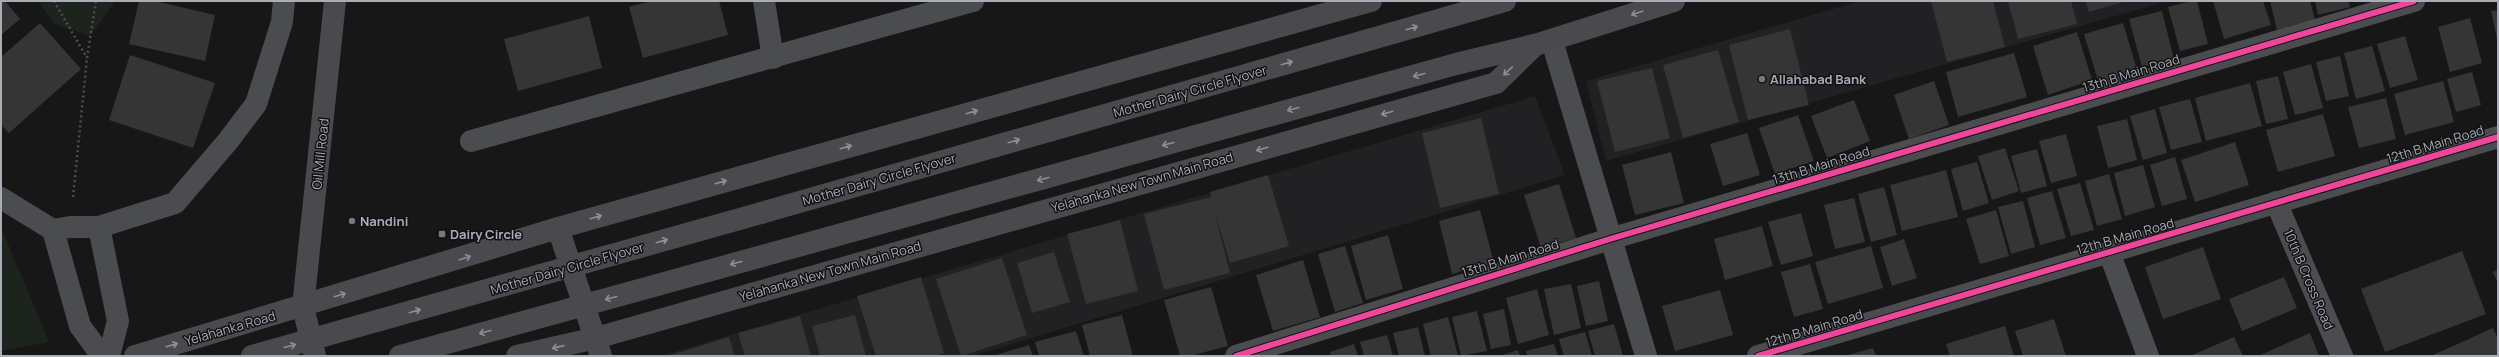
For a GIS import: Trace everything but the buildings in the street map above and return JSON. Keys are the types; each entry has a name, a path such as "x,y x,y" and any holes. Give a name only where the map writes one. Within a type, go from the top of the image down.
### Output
{"main road":[{"name":"Oil Mill Road","path":"315,356 303,307 335,1"},
{"path":"303,307 558,228 1371,1"},
{"name":"Mother Dairy Circle Flyover","path":"252,356 1505,1"},
{"name":"Yelahanka New Town Main Road","path":"599,347 1496,83 1544,43 1674,1"},
{"path":"400,356 1456,64 1544,43"},
{"path":"517,356 599,347 558,228"},
{"name":"Yelahanka Road","path":"135,356 303,307"}],"street":[{"path":"1,198 62,228 99,227 174,203 228,141 256,104 282,22 284,1"},
{"path":"764,1 773,58"},
{"path":"471,141 773,58 972,1"},
{"name":"13th B Main Road","path":"1236,356 1610,239 2414,1"},
{"path":"1544,43 1610,239 1646,356"},
{"name":"12th B Main Road","path":"1758,356 2498,136"},
{"name":"10th B Cross Road","path":"2276,202 2342,356"},
{"path":"99,227 118,321 109,356"},
{"path":"62,228 80,326 102,356"},
{"path":"2109,252 2148,356"}],"path":[{"path":"54,1 87,58"},
{"path":"62,228 96,1"}],"shaded area":[{"path":"38,1 115,1 90,36 54,24"},
{"path":"1860,1 2168,1 1606,161 1586,81"},
{"path":"1535,96 1565,175 973,356 660,356"},
{"path":"1,232 3,232 49,342 1,351"}],"cycle path":[{"path":"1236,356 1610,239 2414,1"},
{"path":"1758,356 2498,137"}],"place":[{"name":"Allahabad Bank","path":"1762,79"},
{"name":"Nandini","path":"352,221"},
{"name":"Dairy Circle","path":"442,234"}]}
